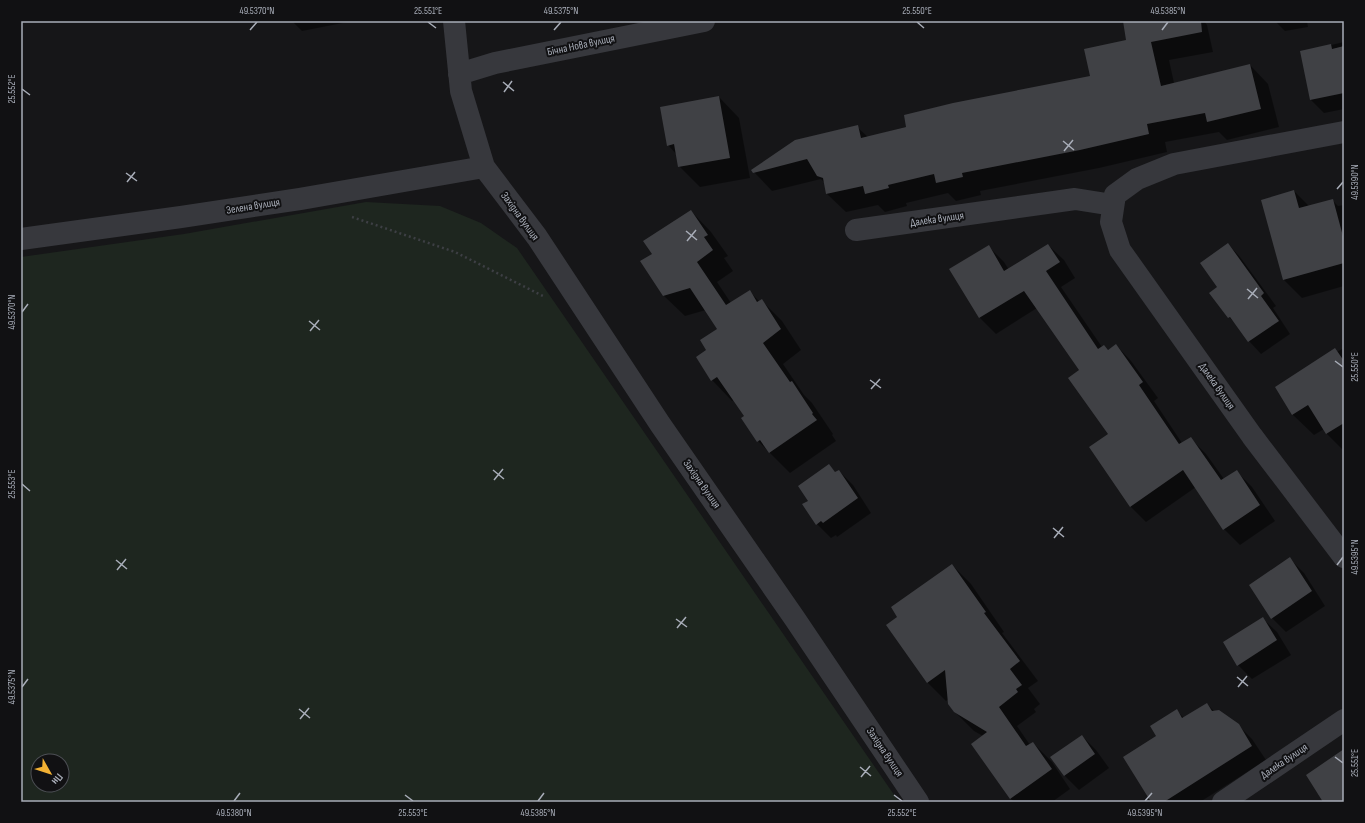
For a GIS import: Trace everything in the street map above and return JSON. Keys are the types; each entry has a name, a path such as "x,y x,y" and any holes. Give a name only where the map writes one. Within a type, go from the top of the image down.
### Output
{"street":[{"path":"454,21 461,91 484,167"},
{"name":"Бічна Нова вулиця","path":"459,74 495,63 704,21"},
{"name":"Далека вулиця","path":"1344,132 1174,164 1137,179 1115,195 1111,222 1120,250 1252,436 1344,557"},
{"name":"Зелена вулиця","path":"21,239 292,200 484,167"},
{"name":"Західна вулиця","path":"484,167 537,237 660,424 795,619 918,802"},
{"name":"Далека вулиця","path":"856,230 1075,199 1113,206"},
{"name":"Далека вулиця","path":"1223,802 1344,720"}],"path":[{"path":"352,217 455,252 547,298"}],"shaded area":[{"path":"366,202 440,206 481,223 517,248 899,802 21,802 21,257 184,234"}],"building":[{"path":"1123,21 1201,21 1202,32 1151,42 1161,86 1250,64 1261,109 1207,122 1205,113 1147,124 1149,134 1080,150 962,173 963,177 936,183 934,174 888,185 889,188 865,194 863,186 826,194 823,178 817,176 807,159 753,173 751,170 795,140 858,125 861,138 906,127 904,115 953,103 1090,76 1084,49 1126,40"},
{"path":"1331,44 1332,49 1344,46 1344,93 1310,100 1300,51"},
{"path":"719,96 730,158 678,167 674,144 667,146 660,107"},
{"path":"1294,190 1299,208 1333,199 1344,240 1344,263 1283,280 1261,200"},
{"path":"691,210 708,235 704,237 713,250 697,262 726,305 750,290 757,302 762,299 781,329 763,343 790,382 792,381 817,420 769,453 760,440 757,442 741,418 744,416 717,377 711,381 696,357 706,350 700,340 717,329 690,288 663,296 640,261 652,254 643,241"},
{"path":"1228,243 1264,293 1261,296 1279,321 1248,342 1230,317 1228,318 1209,293 1217,287 1200,263"},
{"path":"1048,244 1060,262 1046,271 1098,349 1104,345 1108,350 1116,344 1143,382 1139,385 1179,444 1191,437 1221,480 1237,470 1260,505 1223,530 1183,470 1130,507 1089,447 1108,434 1068,378 1079,370 1024,291 979,318 949,269 989,245 1004,271"},
{"path":"1335,348 1344,361 1344,423 1326,434 1308,405 1292,415 1275,387"},
{"path":"829,464 835,472 839,470 858,498 823,523 821,521 816,525 802,504 808,501 798,486"},
{"path":"1290,557 1312,591 1271,619 1249,585"},
{"path":"952,564 986,612 984,613 1020,661 1010,669 1022,685 1016,689 1018,692 999,707 1026,746 1033,742 1052,769 1010,799 971,744 987,732 954,712 948,704 945,670 927,683 886,625 897,617 891,607"},
{"path":"1263,617 1277,640 1237,666 1223,642"},
{"path":"1207,703 1212,711 1219,710 1239,724 1252,746 1164,802 1151,802 1123,757 1156,736 1150,726 1177,709 1182,718"},
{"path":"1082,735 1095,754 1064,776 1050,757"},
{"path":"1344,749 1344,802 1323,802 1306,775"}]}
